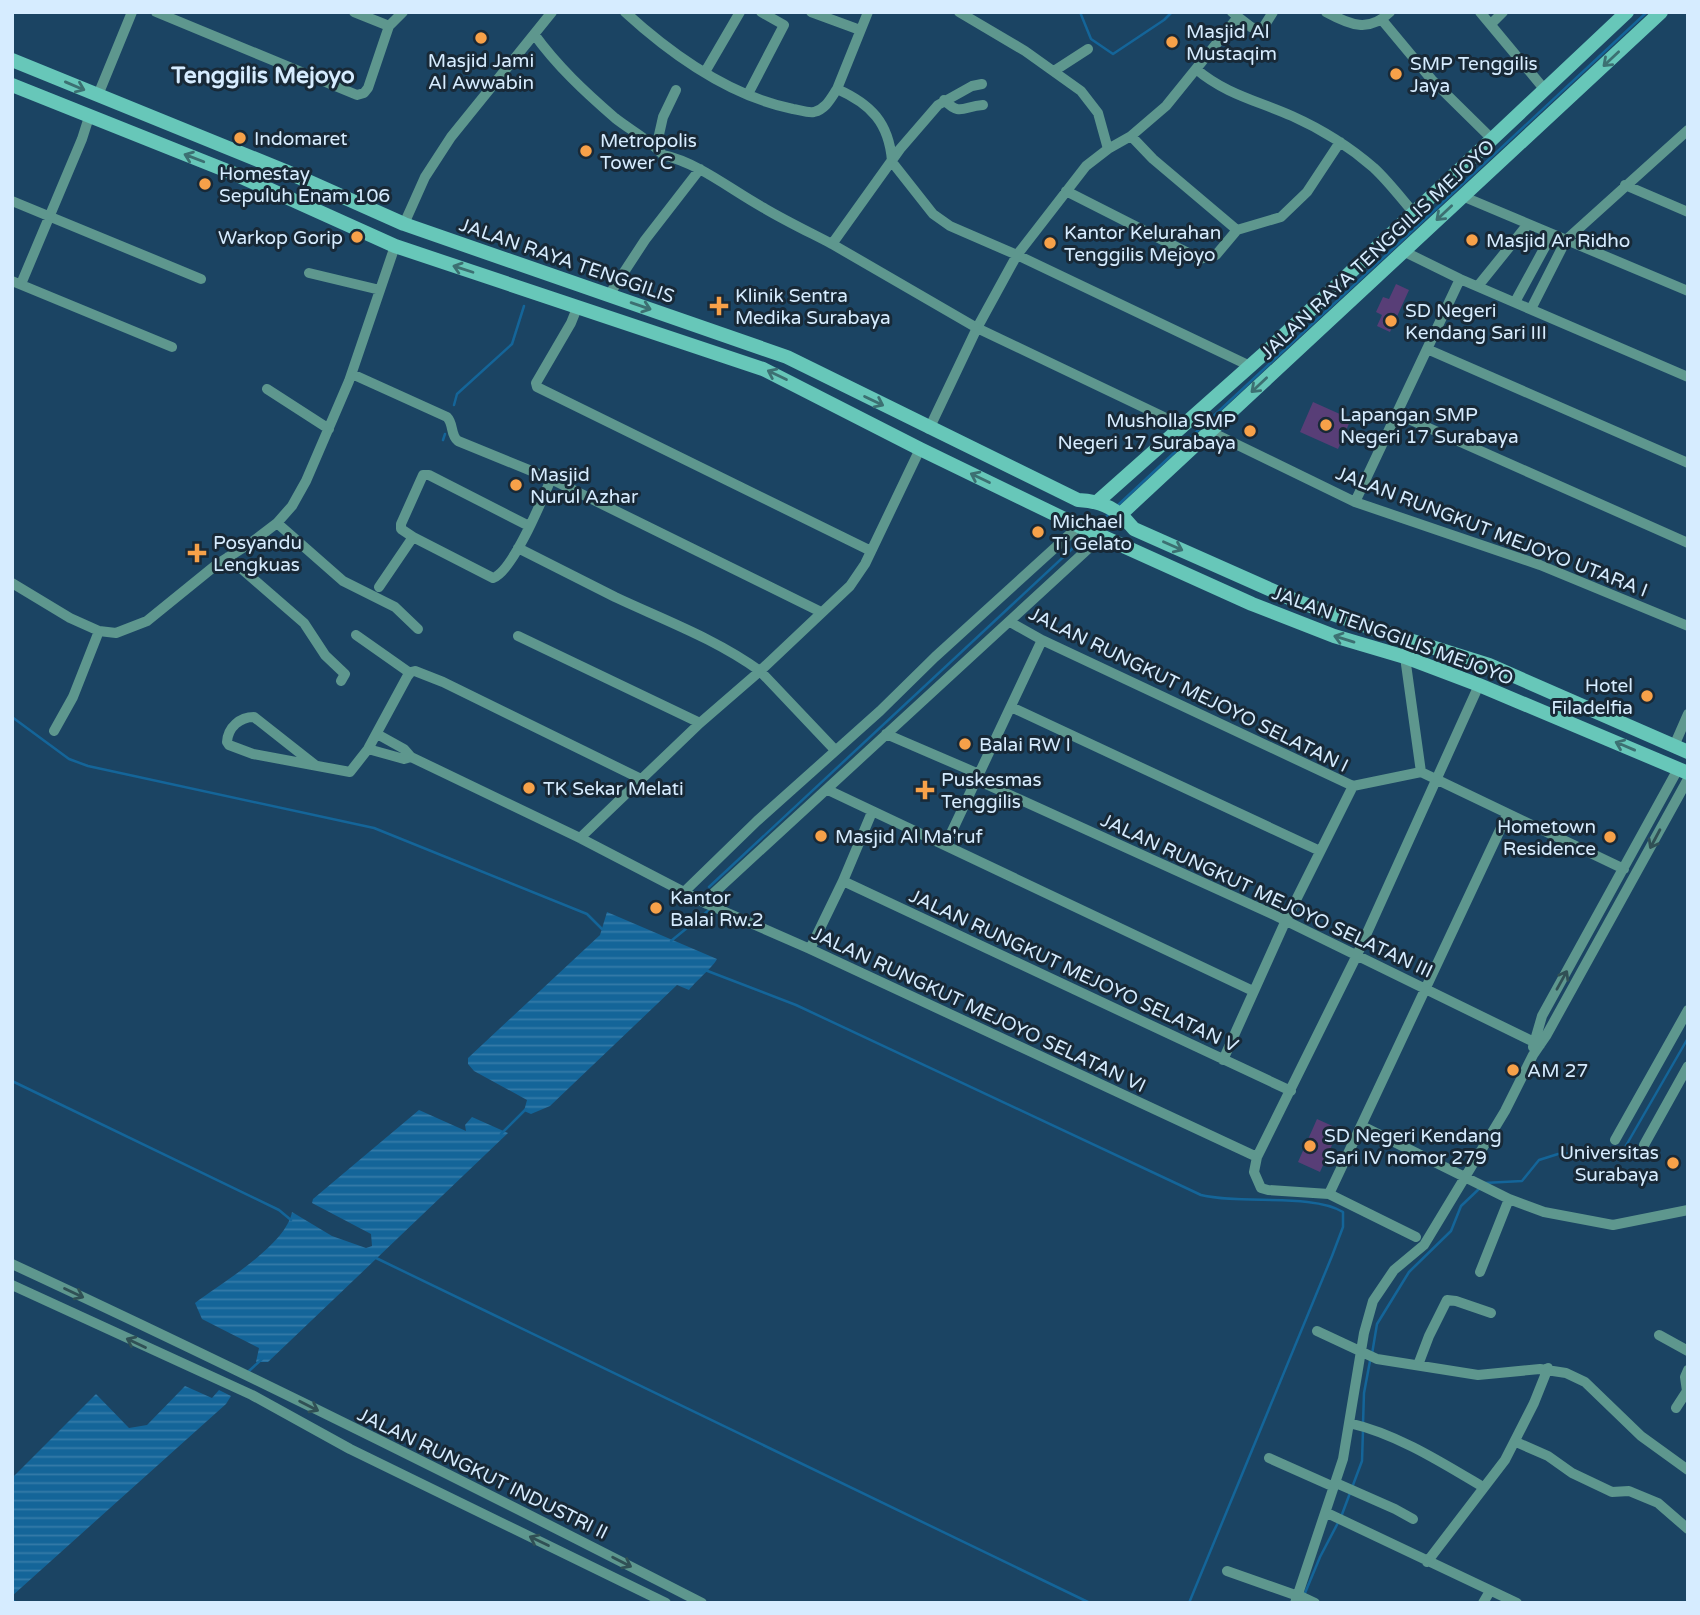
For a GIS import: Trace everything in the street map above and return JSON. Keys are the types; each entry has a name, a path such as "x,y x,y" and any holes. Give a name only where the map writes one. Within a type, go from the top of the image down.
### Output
{"main road":[{"name":"JALAN RAYA TENGGILIS MEJOYO","path":"1110,508 1182,428 1250,366 1276,356 1403,251 1462,196 1514,133 1545,90 1627,12"},
{"name":"JALAN RAYA TENGGILIS MEJOYO","path":"1110,508 1209,431 1413,212 1492,139 1514,133 1661,12"},
{"name":"JALAN RAYA TENGGILIS","path":"12,60 244,154 404,224 780,355 1021,474 1078,500 1110,508"},
{"path":"12,85 234,174 395,247 764,369 920,449 1091,531"},
{"path":"234,174 244,154"},
{"path":"836,407 846,387"},
{"path":"1010,493 1021,474"},
{"name":"JALAN TENGGILIS MEJOYO","path":"1110,508 1135,529 1260,586 1374,629 1489,666 1571,699 1681,749"},
{"name":"JALAN TENGGILIS MEJOYO","path":"1091,531 1252,604 1334,636 1405,657 1479,685 1564,719 1685,774"},
{"path":"1252,604 1260,586"},
{"path":"1564,719 1571,699"}],"street":[{"path":"98,95 132,12"},
{"path":"156,12 358,95 368,88 388,26 403,12"},
{"path":"354,12 388,26"},
{"path":"404,224 425,177 451,137 552,12"},
{"path":"625,12 654,39 705,72 781,107 809,112 825,106 837,89 869,12"},
{"path":"705,72 740,12"},
{"path":"748,94 784,25 761,12"},
{"path":"811,12 860,30"},
{"path":"929,429 977,328 1017,255 1086,166 1108,149 1132,136 1166,106 1235,15 1259,30 1273,12"},
{"path":"1326,12 1352,24 1375,24 1386,16 1432,79 1492,139"},
{"path":"1480,12 1545,90"},
{"path":"1491,24 1503,12"},
{"path":"963,13 1054,71 1090,100 1098,113 1108,149"},
{"path":"534,34 562,70 615,118 664,156 673,156 700,169 763,208 832,244 977,328 1182,428"},
{"path":"1054,71 1088,49"},
{"path":"1196,69 1212,83 1231,93 1294,117 1340,142 1374,169 1413,212"},
{"path":"832,244 900,149 944,100 982,84"},
{"path":"837,89 867,106 881,122 890,142 892,162 933,214 950,226 1250,366"},
{"path":"656,148 663,117 676,90"},
{"path":"944,100 954,110 959,111 984,105"},
{"path":"89,117 50,216 16,282 172,347"},
{"path":"1531,309 1566,240 1688,130"},
{"path":"1132,136 1153,159 1237,230"},
{"path":"1066,191 1200,259 1216,255 1237,230 1281,217 1307,192 1340,142"},
{"path":"609,295 645,240 700,169"},
{"path":"1625,185 1688,212"},
{"path":"1462,196 1688,291"},
{"path":"12,201 201,279"},
{"path":"1478,286 1528,224"},
{"path":"1515,302 1552,234"},
{"path":"12,583 69,618 99,631 116,633 135,628 147,621 228,556 277,523 298,495 329,429 352,374 395,247"},
{"path":"1403,251 1460,279 1688,377"},
{"path":"309,273 380,290"},
{"path":"1355,502 1460,279"},
{"path":"577,308 536,383 537,387 871,551"},
{"path":"1427,349 1688,463"},
{"path":"352,374 447,417 455,439 551,479 821,612"},
{"path":"267,389 329,429"},
{"path":"1395,414 1688,543"},
{"name":"JALAN RUNGKUT MEJOYO UTARA I","path":"1209,431 1355,502 1540,565 1688,626"},
{"path":"580,838 700,723 850,586 871,551 920,449"},
{"path":"529,526 429,475 423,475 401,529 493,578 498,576 518,548 529,526 551,479"},
{"path":"277,523 343,581 395,607 418,629"},
{"path":"704,902 828,790 893,724 1010,622 1091,531"},
{"path":"685,891 757,821 881,712 935,657 1091,531"},
{"path":"379,587 413,537"},
{"path":"518,548 615,597 691,631 760,671 835,750"},
{"path":"228,556 304,622 325,655 345,674 341,681"},
{"name":"JALAN RUNGKUT MEJOYO SELATAN I","path":"1010,622 1042,640 1353,786 1421,772"},
{"path":"54,731 73,697 99,631"},
{"path":"356,635 410,673"},
{"path":"518,636 700,723"},
{"path":"946,844 1042,640"},
{"path":"1405,657 1421,772 1624,869"},
{"path":"315,765 254,717 241,720 229,730 227,742 253,754 350,772 368,749 410,673 415,671 477,698 641,779"},
{"path":"1416,1237 1329,1194 1264,1189 1259,1185 1254,1172 1257,1157 1357,955 1479,685"},
{"path":"1011,707 1320,851"},
{"path":"881,712 893,724"},
{"path":"1681,749 1688,714"},
{"path":"368,749 404,759 411,757 408,752 377,734"},
{"name":"JALAN RUNGKUT MEJOYO SELATAN III","path":"886,734 1286,920 1537,1043"},
{"name":"JALAN RUNGKUT MEJOYO SELATAN VI","path":"411,757 580,838 704,902 1257,1157"},
{"path":"1537,1043 1542,1016 1624,869 1685,774"},
{"path":"1227,1570 1302,1599 1327,1513 1342,1486 1343,1459 1364,1354 1367,1317 1381,1285 1394,1270 1424,1245 1505,1111 1537,1043 1685,774"},
{"path":"1223,1060 1286,920 1353,786"},
{"path":"828,790 1253,990"},
{"path":"810,949 872,812"},
{"path":"1329,1194 1507,815"},
{"name":"JALAN RUNGKUT MEJOYO SELATAN V","path":"843,881 1291,1091"},
{"path":"1615,1140 1684,1026 1688,1010"},
{"path":"1644,1145 1688,1066"},
{"path":"1362,1126 1509,1199 1544,1212 1613,1224 1688,1210"},
{"path":"1480,1272 1509,1199"},
{"name":"JALAN RUNGKUT INDUSTRI II","path":"12,1264 213,1357 496,1497 702,1603"},
{"name":"JALAN RUNGKUT INDUSTRI II","path":"12,1285 239,1390 350,1449 666,1603"},
{"path":"1418,1365 1447,1300 1491,1313"},
{"path":"1317,1331 1377,1359 1478,1375 1548,1368 1566,1373 1585,1382 1642,1436 1688,1470"},
{"path":"1658,1335 1688,1351"},
{"path":"1427,1562 1516,1442 1548,1368"},
{"path":"1676,1408 1687,1391 1685,1377 1688,1370"},
{"path":"239,1390 250,1376"},
{"path":"1349,1423 1426,1453 1483,1487"},
{"path":"1516,1442 1548,1456 1572,1473 1612,1492 1629,1491 1658,1503 1688,1529"},
{"path":"1269,1458 1342,1486 1413,1520"},
{"path":"487,1514 496,1497"},
{"path":"1327,1513 1517,1603"},
{"path":"1483,1603 1490,1591"}],"shaded area":[{"path":"1396,284 1409,290 1390,332 1377,326 1382,315 1376,312 1383,297 1389,299"},
{"name":"Lapangan SMP Negeri 17 Surabaya","path":"1313,402 1351,419 1338,449 1300,432"},
{"path":"1317,1119 1339,1129 1320,1172 1298,1162"}],"water":[{"path":"607,912 717,959 689,990 677,985 550,1106 531,1114 524,1111 527,1100 474,1071 468,1064 468,1058 600,935"},
{"path":"419,1110 466,1131 465,1125 472,1117 508,1133 268,1362 256,1362 259,1348 202,1319 195,1303 266,1250 287,1225 292,1212 332,1236 366,1248 372,1246 371,1234 312,1203 313,1199"},
{"path":"185,1386 212,1398 219,1390 231,1396 226,1404 12,1596 12,1478 96,1394 129,1428 147,1425"}],"waterway":[{"path":"1080,12 1091,39 1113,54 1172,12"},
{"path":"1117,506 1647,12"},
{"path":"454,405 457,394 512,344 524,306"},
{"path":"443,440 445,434"},
{"path":"1094,528 1110,513"},
{"path":"709,887 1087,535"},
{"path":"12,717 69,759 88,766 374,828 587,914 602,929"},
{"path":"671,941 709,910"},
{"path":"705,970 796,1005 1201,1195 1313,1203 1343,1212 1343,1227 1332,1256 1189,1603"},
{"path":"1484,1183 1522,1181 1539,1160 1558,1154 1624,1149 1688,1038"},
{"path":"12,1081 279,1210 291,1220"},
{"path":"501,1134 526,1109"},
{"path":"1372,1354 1377,1324 1409,1272 1451,1231 1461,1206 1480,1188"},
{"path":"376,1258 1090,1603"},
{"path":"249,1371 262,1359"},
{"path":"1363,1424 1364,1393 1370,1361"},
{"path":"1305,1593 1341,1517 1362,1461 1363,1430"},
{"path":"12,1600 17,1603"}],"place":[{"name":"Masjid Jami Al Awwabin","path":"481,38"},
{"name":"Masjid Al Mustaqim","path":"1172,42"},
{"name":"SMP Tenggilis Jaya","path":"1396,74"},
{"name":"Indomaret","path":"240,138"},
{"name":"Metropolis Tower C","path":"586,151"},
{"name":"Homestay Sepuluh Enam 106","path":"205,184"},
{"name":"Warkop Gorip","path":"357,237"},
{"name":"Masjid Ar Ridho","path":"1472,240"},
{"name":"Kantor Kelurahan Tenggilis Mejoyo","path":"1050,243"},
{"name":"Klinik Sentra Medika Surabaya","path":"719,306"},
{"name":"SD Negeri Kendang Sari III","path":"1391,321"},
{"name":"Lapangan SMP Negeri 17 Surabaya","path":"1326,425"},
{"name":"Musholla SMP Negeri 17 Surabaya","path":"1250,431"},
{"name":"Masjid Nurul Azhar","path":"516,485"},
{"name":"Michael Tj Gelato","path":"1038,532"},
{"name":"Posyandu Lengkuas","path":"197,553"},
{"name":"Hotel Filadelfia","path":"1647,696"},
{"name":"Balai RW I","path":"965,744"},
{"name":"TK Sekar Melati","path":"529,788"},
{"name":"Puskesmas Tenggilis","path":"925,790"},
{"name":"Masjid Al Ma'ruf","path":"821,836"},
{"name":"Hometown Residence","path":"1610,837"},
{"name":"Kantor Balai Rw.2","path":"656,908"},
{"name":"AM 27","path":"1513,1070"},
{"name":"SD Negeri Kendang Sari IV nomor 279","path":"1310,1146"},
{"name":"Universitas Surabaya","path":"1673,1163"}],"district":[{"name":"Tenggilis Mejoyo","path":"263,75"}]}
